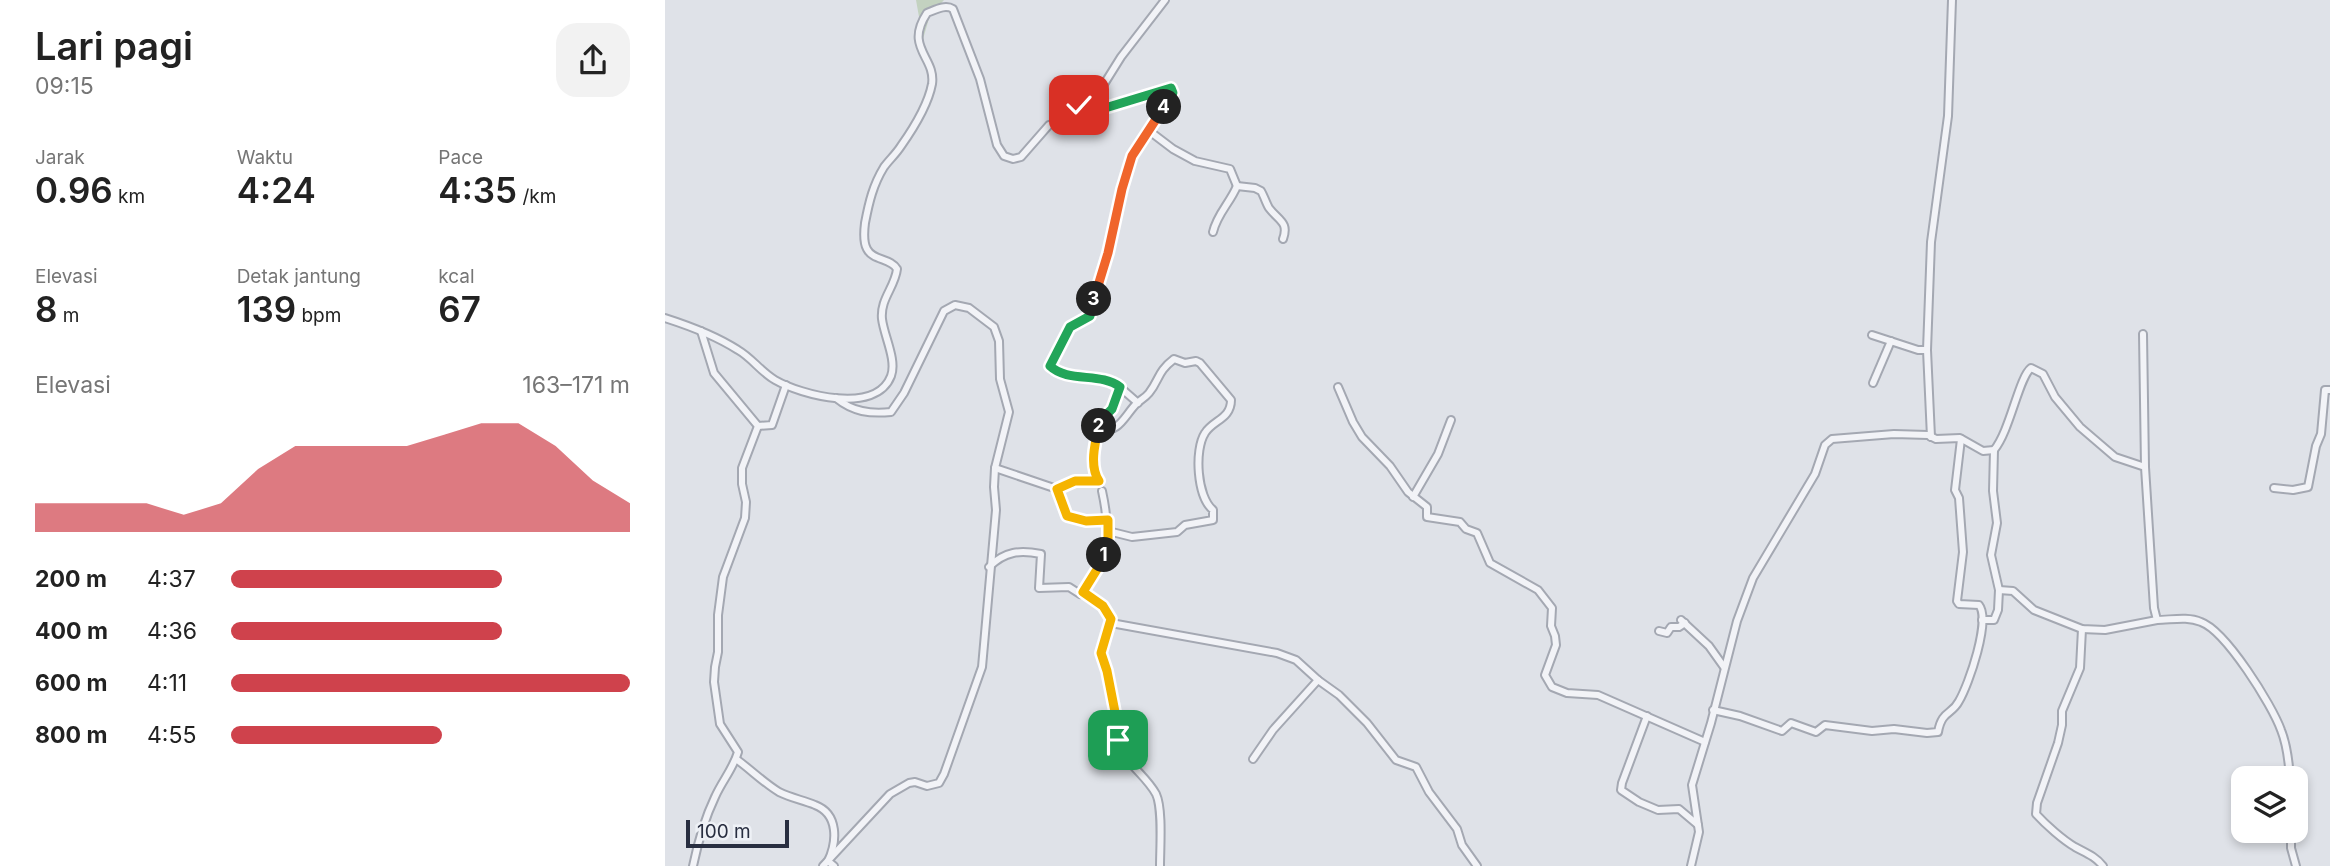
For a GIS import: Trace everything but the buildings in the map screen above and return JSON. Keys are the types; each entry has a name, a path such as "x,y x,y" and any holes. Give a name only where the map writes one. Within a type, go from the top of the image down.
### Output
{"street":[{"path":"1059,122 1101,89 1121,57 1165,0"},
{"path":"1931,436 1927,350 1931,242 1948,116 1952,0"},
{"path":"665,317 701,330 738,350 771,379 799,390 858,400 873,395 891,377 892,364 882,318 883,307 897,269 894,264 872,255 867,249 864,231 869,197 885,164 901,146 929,96 932,77 918,38 927,13 948,6 953,9 980,79 997,145 1004,156 1013,159 1021,157 1049,125 1171,88 1173,92 1135,150 1122,189 1092,312 1089,318 1070,327 1050,366 1063,373 1107,380 1120,387 1138,403"},
{"path":"1148,130 1195,161 1230,169 1237,186 1233,198 1216,218 1213,232"},
{"path":"1237,186 1261,191 1269,208 1285,224 1283,239"},
{"path":"826,863 890,794 909,783 934,785 942,778 982,667 996,510 995,468 1009,412 1000,379 999,341 994,327 969,308 955,305 944,311 904,393 891,412 869,414 835,398"},
{"path":"701,330 714,373 758,426"},
{"path":"2143,334 2145,467 2157,620"},
{"path":"1872,335 1927,350"},
{"path":"1873,383 1891,341"},
{"path":"1098,431 1111,430 1121,425 1138,403 1149,394 1163,368 1177,358 1185,363 1200,363 1230,397 1232,405 1230,410 1205,432 1198,460 1206,502 1213,510 1213,520 1185,525 1177,532 1132,537 1108,531"},
{"path":"1982,620 1993,621 1996,618 1999,590 1991,555 1997,523 1993,491 1994,450 2011,418 2025,375 2031,368 2043,374 2055,397 2080,427 2115,457 2145,467"},
{"path":"758,426 772,425 786,385"},
{"path":"995,468 1057,489 1075,481 1099,481 1094,470 1095,437 1103,418 1112,409 1120,387"},
{"path":"1338,387 1356,428 1413,497 1427,507 1426,516 1460,522 1466,529 1477,533 1490,563 1538,590 1552,608 1551,626 1556,645 1545,675 1552,687 1567,693 1598,695 1706,742"},
{"path":"2274,488 2294,490 2308,487 2316,446 2322,434 2325,390 2330,390"},
{"path":"1413,497 1438,454 1451,420"},
{"path":"693,866 703,824 738,752 720,724 714,681 718,652 718,615 723,577 745,518 742,468 758,426"},
{"path":"1691,866 1699,832 1692,785 1706,742 1737,621 1753,578 1815,474 1825,445 1832,439 1894,434 1961,439 1983,450 1994,450"},
{"path":"1713,710 1740,716 1782,731 1791,723 1815,732 1827,725 1872,731 1894,729 1937,733 1942,719 1957,705 1963,693 1976,654 1983,610 1979,605 1959,604 1957,601 1963,552 1959,498 1955,491 1961,439"},
{"path":"1057,489 1067,516 1086,521 1108,520"},
{"path":"1083,592 1101,563 1108,531 1102,491"},
{"path":"989,566 998,558 1015,551 1041,554 1039,588 1069,587 1080,594 1083,592 1103,606 1109,614 1111,623 1101,653 1116,717 1118,740 1123,753 1145,778 1159,801 1160,866"},
{"path":"1999,590 2013,591 2034,610 2082,629 2105,630 2157,620 2185,619 2201,622 2215,631 2226,644 2263,697 2281,730 2288,766"},
{"path":"1658,631 1667,633 1671,627 1679,627 1683,621 1709,646 1724,667"},
{"path":"1111,623 1284,654 1304,666 1362,717 1394,758 1416,767 1477,866"},
{"path":"2082,629 2080,668 2062,711 2062,725 2037,803 2036,814 2046,825 2076,848 2090,853 2103,866"},
{"path":"1253,759 1273,730 1318,680"},
{"path":"1647,716 1621,790 1658,810 1679,809 1698,825"},
{"path":"736,759 779,792 823,809 832,822 836,835 836,843 826,863"},
{"path":"2291,843 2296,866"},
{"path":"826,863 834,866"}],"green space":[{"path":"916,0 944,0 930,15 923,39"}],"route":[{"path":"1079,105 1059,122 1169,88 1173,90 1132,156 1092,312 1089,318 1070,327 1050,364 1050,368 1063,373 1107,380 1120,387 1112,409 1103,418 1095,437 1094,470 1099,481 1075,481 1057,489 1067,516 1086,521 1108,520 1108,538 1101,563 1083,592 1103,606 1111,619 1101,653 1116,717 1118,740"}]}
